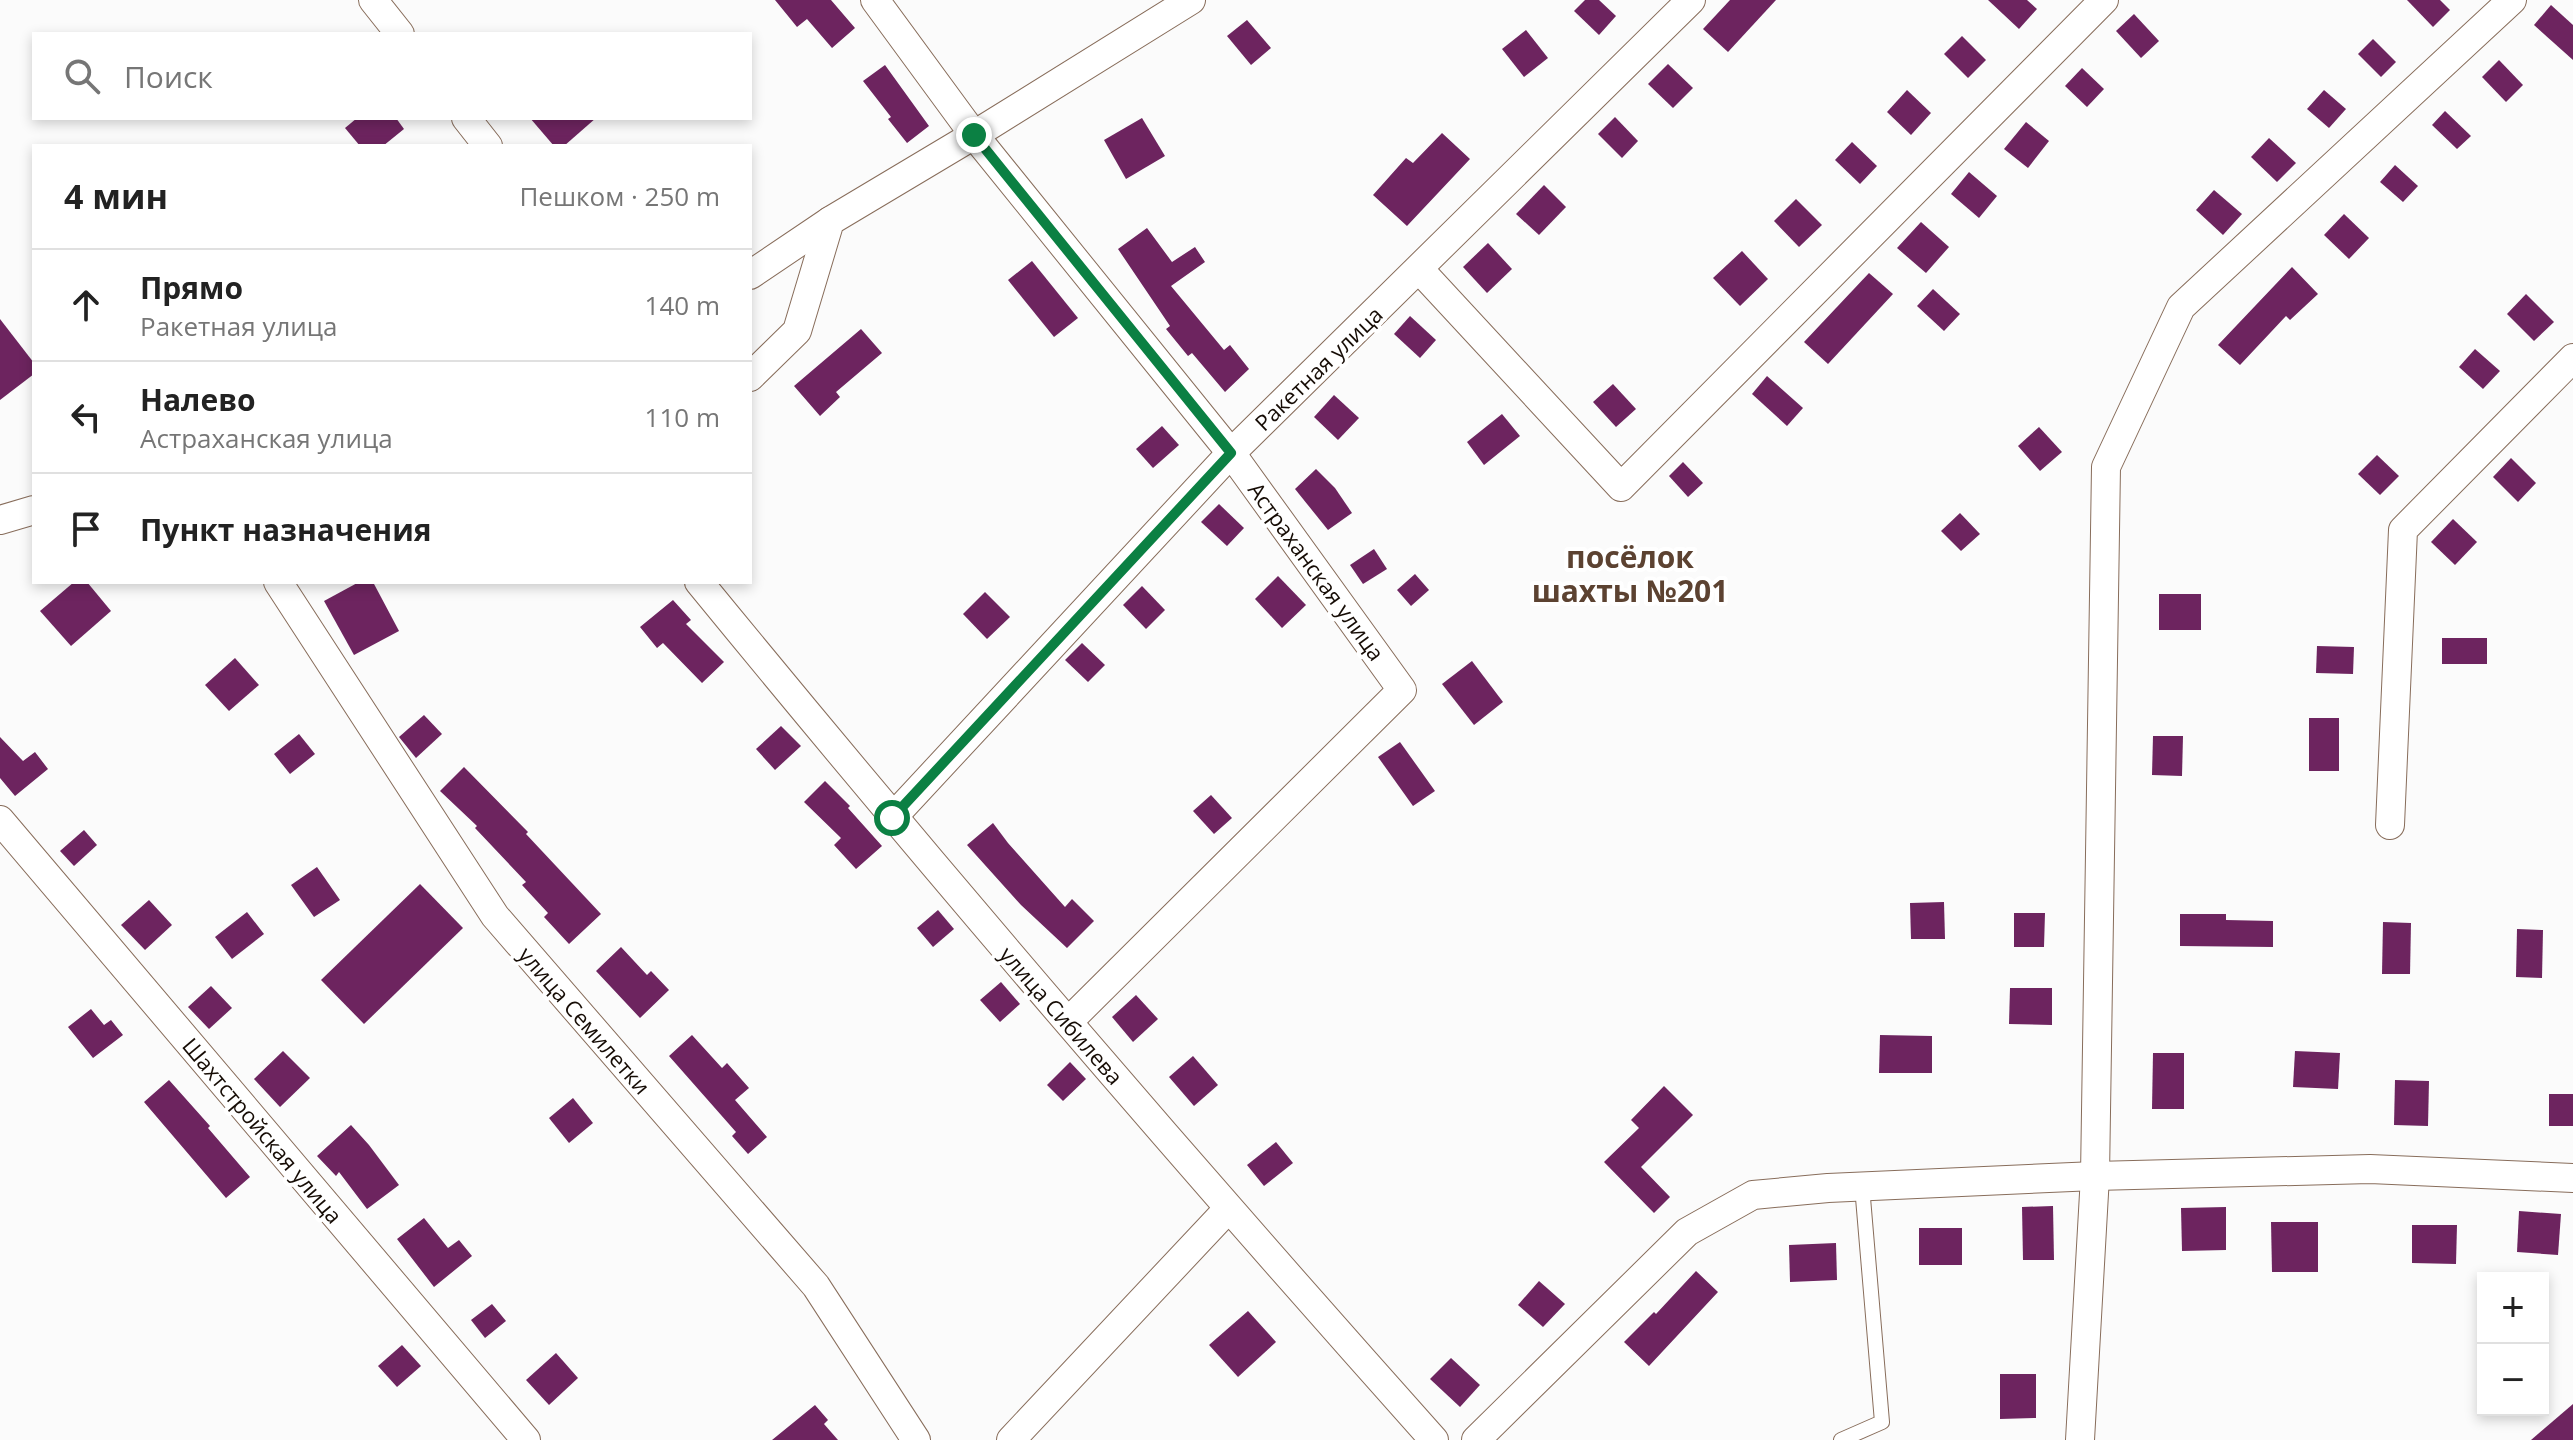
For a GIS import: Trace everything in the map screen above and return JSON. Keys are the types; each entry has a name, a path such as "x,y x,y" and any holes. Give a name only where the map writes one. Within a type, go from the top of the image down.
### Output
{"street":[{"path":"373,0 398,32"},
{"name":"Астраханская улица","path":"875,0 974,135 1231,453 1402,690 1069,1021"},
{"path":"752,274 830,221 1191,0"},
{"name":"Ракетная улица","path":"892,818 1231,453 1691,0"},
{"path":"1419,269 1621,487 2104,0"},
{"path":"2080,1440 2095,1176 2106,467 2181,307 2512,0"},
{"path":"468,120 486,144"},
{"path":"752,375 797,331 830,221"},
{"path":"2390,825 2403,530 2573,358"},
{"path":"0,520 32,511"},
{"name":"улица Семилетки","path":"279,584 495,916 816,1286 916,1440"},
{"name":"улица Сибилева","path":"701,584 892,818 1228,1209 1434,1440"},
{"name":"Шахтстройская улица","path":"0,820 526,1440"},
{"path":"1476,1440 1687,1232 1753,1195 1862,1186 2095,1176 2370,1169 2573,1178"},
{"path":"1011,1440 1228,1209"}],"lane":[{"path":"1841,1440 1882,1422 1862,1186"}],"building":[{"path":"775,0 831,0 855,28 832,48 807,19 797,27"},
{"path":"1585,0 1599,0 1616,16 1599,35 1574,11"},
{"path":"1730,0 1776,0 1728,52 1703,29"},
{"path":"1988,0 2027,0 2037,9 2019,29"},
{"path":"2407,0 2440,0 2450,10 2433,27"},
{"path":"2551,5 2573,25 2573,60 2534,25"},
{"path":"2134,14 2159,41 2141,58 2116,31"},
{"path":"1247,20 1271,48 1251,65 1227,36"},
{"path":"1526,30 1548,58 1524,77 1502,49"},
{"path":"1962,36 1986,60 1968,78 1944,54"},
{"path":"2373,39 2396,62 2381,77 2358,54"},
{"path":"2499,60 2523,85 2506,102 2482,77"},
{"path":"1668,64 1693,88 1673,108 1648,84"},
{"path":"885,65 929,126 907,143 863,81"},
{"path":"2082,68 2104,89 2087,107 2065,86"},
{"path":"1907,90 1931,113 1911,135 1887,112"},
{"path":"2324,90 2346,109 2329,128 2307,109"},
{"path":"2445,111 2471,136 2457,149 2432,125"},
{"path":"1615,117 1638,141 1622,158 1598,134"},
{"path":"1142,118 1165,156 1126,179 1104,140"},
{"path":"355,120 397,120 404,129 385,144 358,144 345,128"},
{"path":"532,120 594,120 566,144 552,144"},
{"path":"2026,122 2049,141 2028,168 2004,149"},
{"path":"1442,133 1470,159 1407,226 1373,195 1406,158 1413,163"},
{"path":"2269,138 2296,163 2277,182 2251,157"},
{"path":"1852,142 1877,166 1860,184 1835,160"},
{"path":"2395,165 2418,186 2403,202 2380,182"},
{"path":"1969,172 1997,196 1979,218 1951,194"},
{"path":"1544,185 1566,207 1539,235 1516,214"},
{"path":"2214,190 2242,214 2223,235 2196,210"},
{"path":"1796,199 1822,225 1799,247 1774,221"},
{"path":"2344,214 2369,238 2349,259 2324,235"},
{"path":"1921,222 1949,247 1926,273 1897,248"},
{"path":"1147,228 1172,262 1195,247 1205,262 1171,286 1224,350 1230,345 1249,369 1225,392 1192,353 1188,356 1166,329 1170,326 1118,249"},
{"path":"1488,243 1512,269 1487,293 1463,267"},
{"path":"1742,251 1768,279 1740,306 1713,278"},
{"path":"1032,261 1078,318 1054,337 1008,280"},
{"path":"2292,267 2318,294 2290,320 2286,316 2240,365 2218,345"},
{"path":"1869,273 1893,294 1828,364 1804,342"},
{"path":"1933,289 1960,314 1944,331 1917,306"},
{"path":"2526,294 2554,322 2534,341 2507,314"},
{"path":"1410,316 1436,340 1420,358 1394,334"},
{"path":"0,319 32,360 32,376 0,400"},
{"path":"861,329 882,353 836,392 840,397 820,416 794,386"},
{"path":"2475,349 2500,371 2483,389 2459,367"},
{"path":"1767,376 1803,408 1787,426 1752,394"},
{"path":"1613,384 1636,409 1616,427 1593,402"},
{"path":"1334,395 1359,418 1338,440 1314,417"},
{"path":"1502,414 1520,436 1484,465 1467,442"},
{"path":"1162,426 1179,445 1153,468 1136,449"},
{"path":"2039,427 2062,452 2040,471 2018,446"},
{"path":"2377,455 2399,476 2380,495 2358,474"},
{"path":"2511,458 2536,483 2518,502 2493,477"},
{"path":"1683,462 1703,483 1688,497 1669,476"},
{"path":"1316,469 1335,488 1352,513 1328,530 1295,489"},
{"path":"1219,504 1244,528 1227,546 1201,522"},
{"path":"1960,513 1980,534 1961,551 1941,531"},
{"path":"2453,519 2477,542 2455,565 2431,542"},
{"path":"1374,549 1387,569 1363,584 1350,565"},
{"path":"1415,574 1429,590 1411,606 1397,590"},
{"path":"1278,576 1306,605 1282,628 1255,599"},
{"path":"72,584 89,584 111,611 71,646 40,611"},
{"path":"355,584 374,584 399,631 354,655 324,601"},
{"path":"1142,586 1165,610 1146,629 1123,605"},
{"path":"985,592 1010,617 987,639 963,614"},
{"path":"2159,594 2201,594 2201,630 2159,630"},
{"path":"673,600 691,620 686,624 724,662 702,683 663,643 657,648 640,627"},
{"path":"2442,638 2487,638 2487,664 2442,664"},
{"path":"1082,643 1105,665 1088,682 1065,660"},
{"path":"2317,646 2354,647 2353,674 2316,673"},
{"path":"235,658 259,685 229,711 205,685"},
{"path":"1472,661 1503,702 1474,725 1442,684"},
{"path":"424,715 442,734 416,758 399,737"},
{"path":"2309,718 2339,718 2339,771 2309,771"},
{"path":"781,726 801,746 775,770 756,749"},
{"path":"299,734 315,754 290,774 274,754"},
{"path":"2153,736 2183,736 2182,776 2152,775"},
{"path":"0,737 23,761 35,752 48,769 15,796 0,778"},
{"path":"1400,742 1435,791 1413,806 1378,757"},
{"path":"464,767 528,832 526,834 601,914 569,944 544,917 548,913 522,885 526,882 475,828 477,826 440,791"},
{"path":"825,781 882,846 856,869 834,845 841,838 804,802"},
{"path":"1211,795 1232,818 1214,834 1193,811"},
{"path":"993,823 1065,907 1072,899 1094,921 1067,948 1021,905 967,845"},
{"path":"84,830 97,845 74,866 60,851"},
{"path":"317,867 340,900 314,917 291,885"},
{"path":"420,884 463,928 364,1024 321,980"},
{"path":"149,900 172,925 145,950 121,925"},
{"path":"1944,902 1945,939 1911,939 1910,903"},
{"path":"938,910 954,929 933,947 917,928"},
{"path":"247,912 264,934 232,959 215,937"},
{"path":"2014,913 2045,913 2044,947 2014,947"},
{"path":"2180,914 2226,914 2226,920 2273,921 2273,947 2180,946"},
{"path":"2383,922 2411,923 2410,974 2382,974"},
{"path":"2517,929 2543,930 2542,978 2516,977"},
{"path":"621,947 647,975 651,971 669,990 640,1018 596,971"},
{"path":"1001,982 1020,1004 1000,1022 980,1000"},
{"path":"211,986 232,1008 209,1029 188,1007"},
{"path":"2010,988 2052,988 2052,1025 2009,1024"},
{"path":"1136,995 1158,1019 1133,1042 1112,1017"},
{"path":"91,1009 104,1025 111,1020 123,1035 93,1058 68,1027"},
{"path":"692,1035 722,1068 727,1063 749,1088 735,1100 767,1137 748,1154 732,1136 736,1132 669,1056"},
{"path":"1880,1035 1932,1036 1932,1073 1879,1073"},
{"path":"283,1051 310,1078 280,1107 254,1079"},
{"path":"2295,1051 2340,1053 2338,1089 2293,1087"},
{"path":"2153,1053 2184,1053 2184,1109 2152,1109"},
{"path":"1193,1056 1218,1085 1194,1106 1169,1077"},
{"path":"1070,1062 1086,1079 1063,1101 1047,1085"},
{"path":"169,1080 250,1177 226,1198 144,1102"},
{"path":"2395,1080 2429,1081 2428,1126 2394,1125"},
{"path":"1664,1086 1693,1115 1641,1167 1670,1197 1654,1213 1604,1162 1639,1128 1631,1120"},
{"path":"2549,1094 2573,1094 2573,1126 2549,1126"},
{"path":"573,1098 593,1123 569,1143 549,1118"},
{"path":"351,1125 399,1185 367,1209 339,1172 336,1176 317,1156"},
{"path":"1276,1142 1293,1163 1264,1186 1247,1165"},
{"path":"2053,1206 2054,1260 2023,1260 2022,1207"},
{"path":"2226,1207 2226,1250 2182,1251 2181,1208"},
{"path":"2519,1211 2561,1214 2558,1255 2517,1252"},
{"path":"424,1218 448,1248 459,1240 472,1256 434,1287 397,1239"},
{"path":"2271,1222 2318,1222 2318,1272 2272,1272"},
{"path":"2412,1225 2457,1225 2456,1264 2412,1263"},
{"path":"1919,1228 1962,1228 1962,1265 1919,1265"},
{"path":"1836,1243 1837,1280 1790,1282 1789,1245"},
{"path":"1696,1271 1718,1292 1649,1366 1624,1342 1654,1312 1656,1314"},
{"path":"1539,1281 1565,1304 1543,1327 1518,1305"},
{"path":"492,1304 506,1321 485,1338 471,1320"},
{"path":"1248,1311 1276,1342 1238,1377 1209,1345"},
{"path":"402,1345 421,1366 397,1387 378,1366"},
{"path":"556,1353 578,1378 549,1405 526,1380"},
{"path":"1451,1358 1480,1385 1460,1407 1430,1379"},
{"path":"2000,1374 2036,1374 2036,1418 2000,1419"},
{"path":"2573,1404 2573,1440 2531,1440"},
{"path":"815,1405 828,1420 824,1424 838,1440 772,1440"}],"district":[{"name":"посёлок шахты №201","path":"1630,573"}],"route":[{"path":"892,818 1231,453 974,135"}]}
